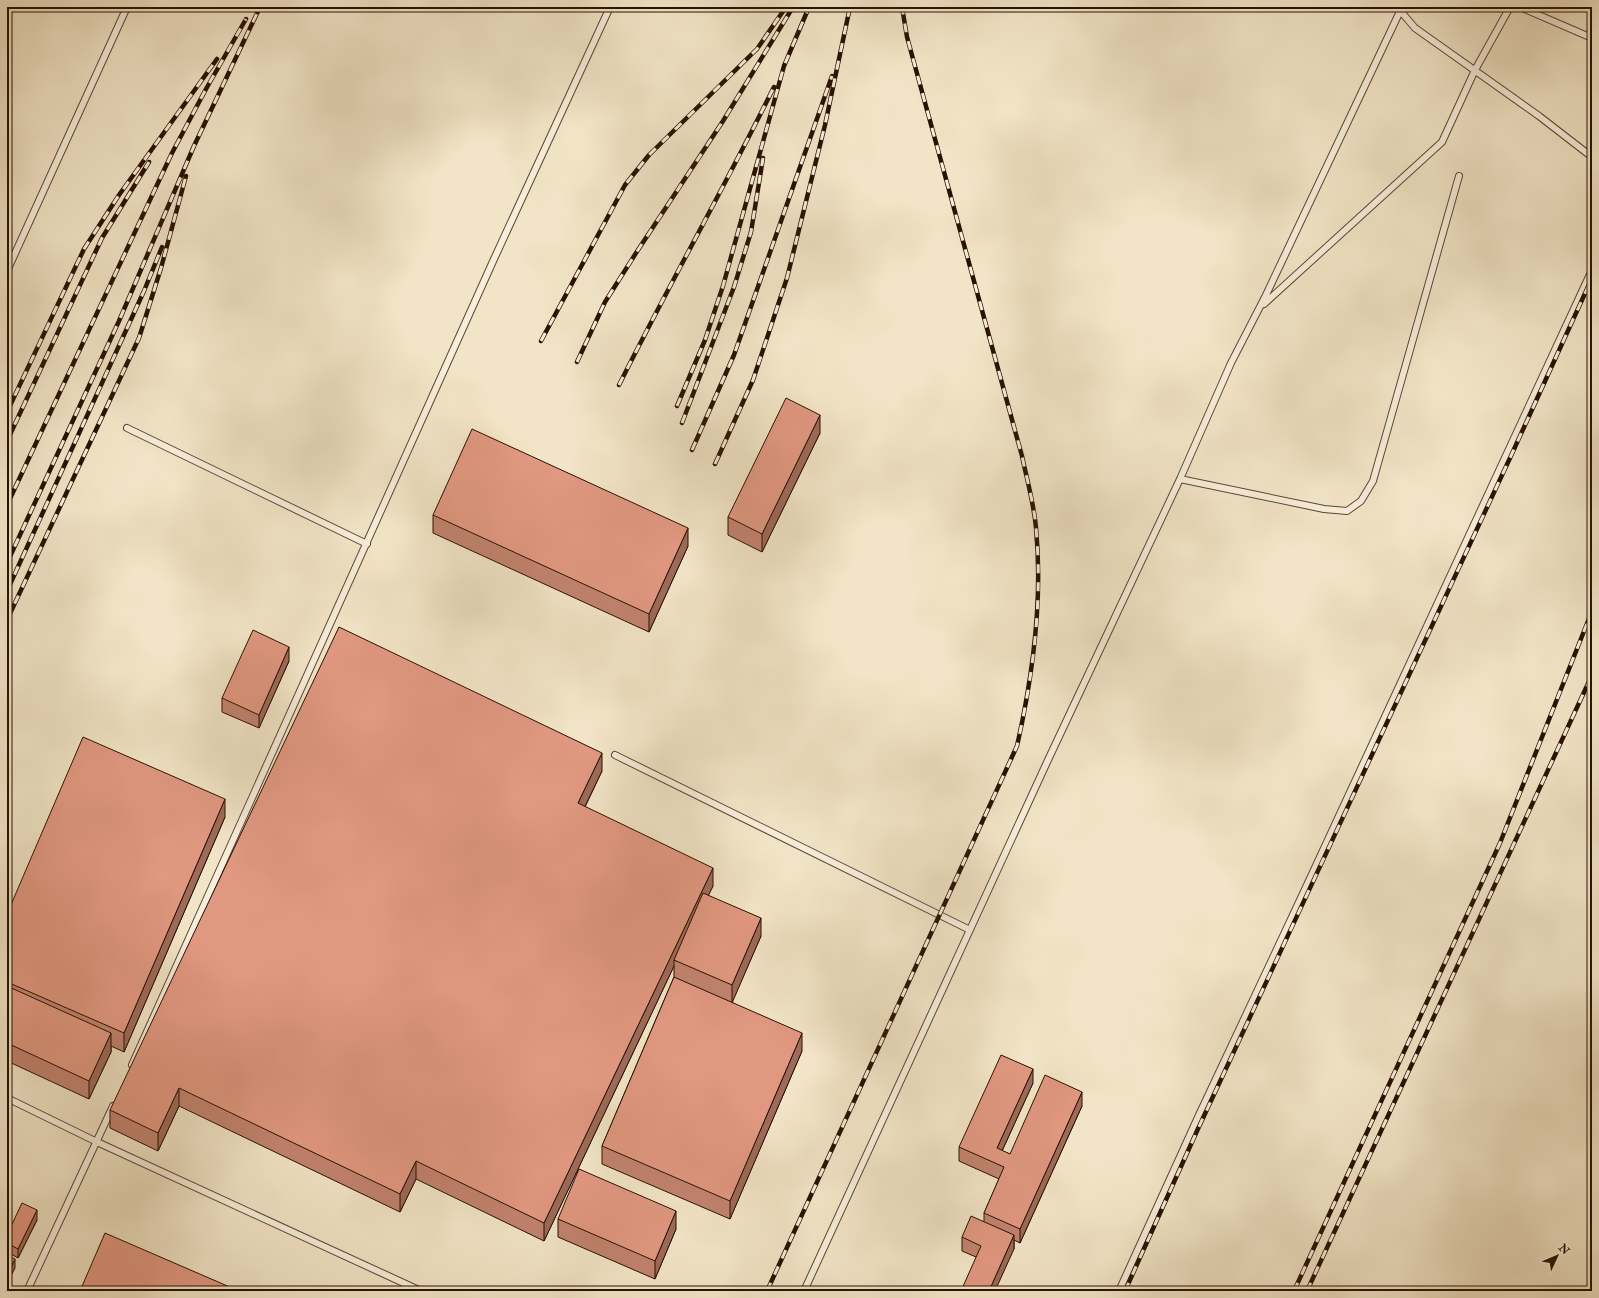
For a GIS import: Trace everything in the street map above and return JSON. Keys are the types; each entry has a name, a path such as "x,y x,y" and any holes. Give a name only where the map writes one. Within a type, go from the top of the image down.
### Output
{"lane":[{"path":"7,271 127,7"},
{"path":"129,1070 367,544 497,252 610,7"},
{"path":"1259,309 1442,142 1475,70 1510,7"},
{"path":"1520,7 1592,38"},
{"path":"804,1291 1180,479 1231,363 1259,309 1400,8 1415,28 1539,116 1592,157"},
{"path":"1180,479 1324,509 1347,511 1361,501 1373,481 1459,176"},
{"path":"1119,1291 1199,1115 1347,801 1592,270"},
{"path":"127,428 367,544"},
{"path":"615,755 970,930"},
{"path":"7,1098 97,1142 421,1291"},
{"path":"27,1291 116,1099"}],"building":[{"path":"786,398 820,415 762,534 728,517"},
{"path":"472,429 688,528 649,614 433,515"},
{"path":"339,627 602,753 578,803 713,868 544,1223 416,1161 400,1194 179,1088 158,1133 110,1110"},
{"path":"253,630 289,647 259,715 222,698"},
{"path":"83,737 225,799 124,1033 7,982 7,914"},
{"path":"703,893 761,918 732,985 674,960"},
{"path":"674,977 802,1033 730,1201 602,1146"},
{"path":"7,986 111,1033 89,1081 7,1043"},
{"path":"1001,1055 1033,1069 997,1148 1010,1154 1045,1075 1082,1092 1020,1229 984,1213 1004,1167 959,1147"},
{"path":"579,1169 676,1211 655,1261 558,1219"},
{"path":"22,1203 37,1210 18,1249 7,1243 7,1235"},
{"path":"971,1216 1014,1235 989,1291 961,1291 981,1246 962,1237"},
{"path":"105,1233 239,1291 80,1291"},
{"path":"7,1255 15,1259 7,1275"}],"railway":[{"path":"7,563 119,321 194,146 260,7"},
{"path":"541,341 625,185 649,155 757,49 786,7"},
{"path":"577,362 605,302 723,121 793,7"},
{"path":"677,406 705,340 723,286 784,66 809,7"},
{"path":"715,464 753,380 787,278 825,125 850,7"},
{"path":"767,1291 1017,746 1028,692 1035,638 1038,555 1035,519 1030,492 1022,456 907,37 902,7"},
{"path":"7,505 172,153 246,19"},
{"path":"7,412 84,249 119,195 217,59"},
{"path":"692,450 734,355 832,76"},
{"path":"619,385 774,87"},
{"path":"682,423 734,287 751,232 763,158"},
{"path":"7,441 102,238 149,162"},
{"path":"7,620 139,338 161,268 186,176"},
{"path":"7,591 144,291 162,247"},
{"path":"1125,1291 1197,1131 1510,458 1592,278"},
{"path":"1294,1291 1500,843 1592,611"},
{"path":"1307,1291 1592,675"}]}
